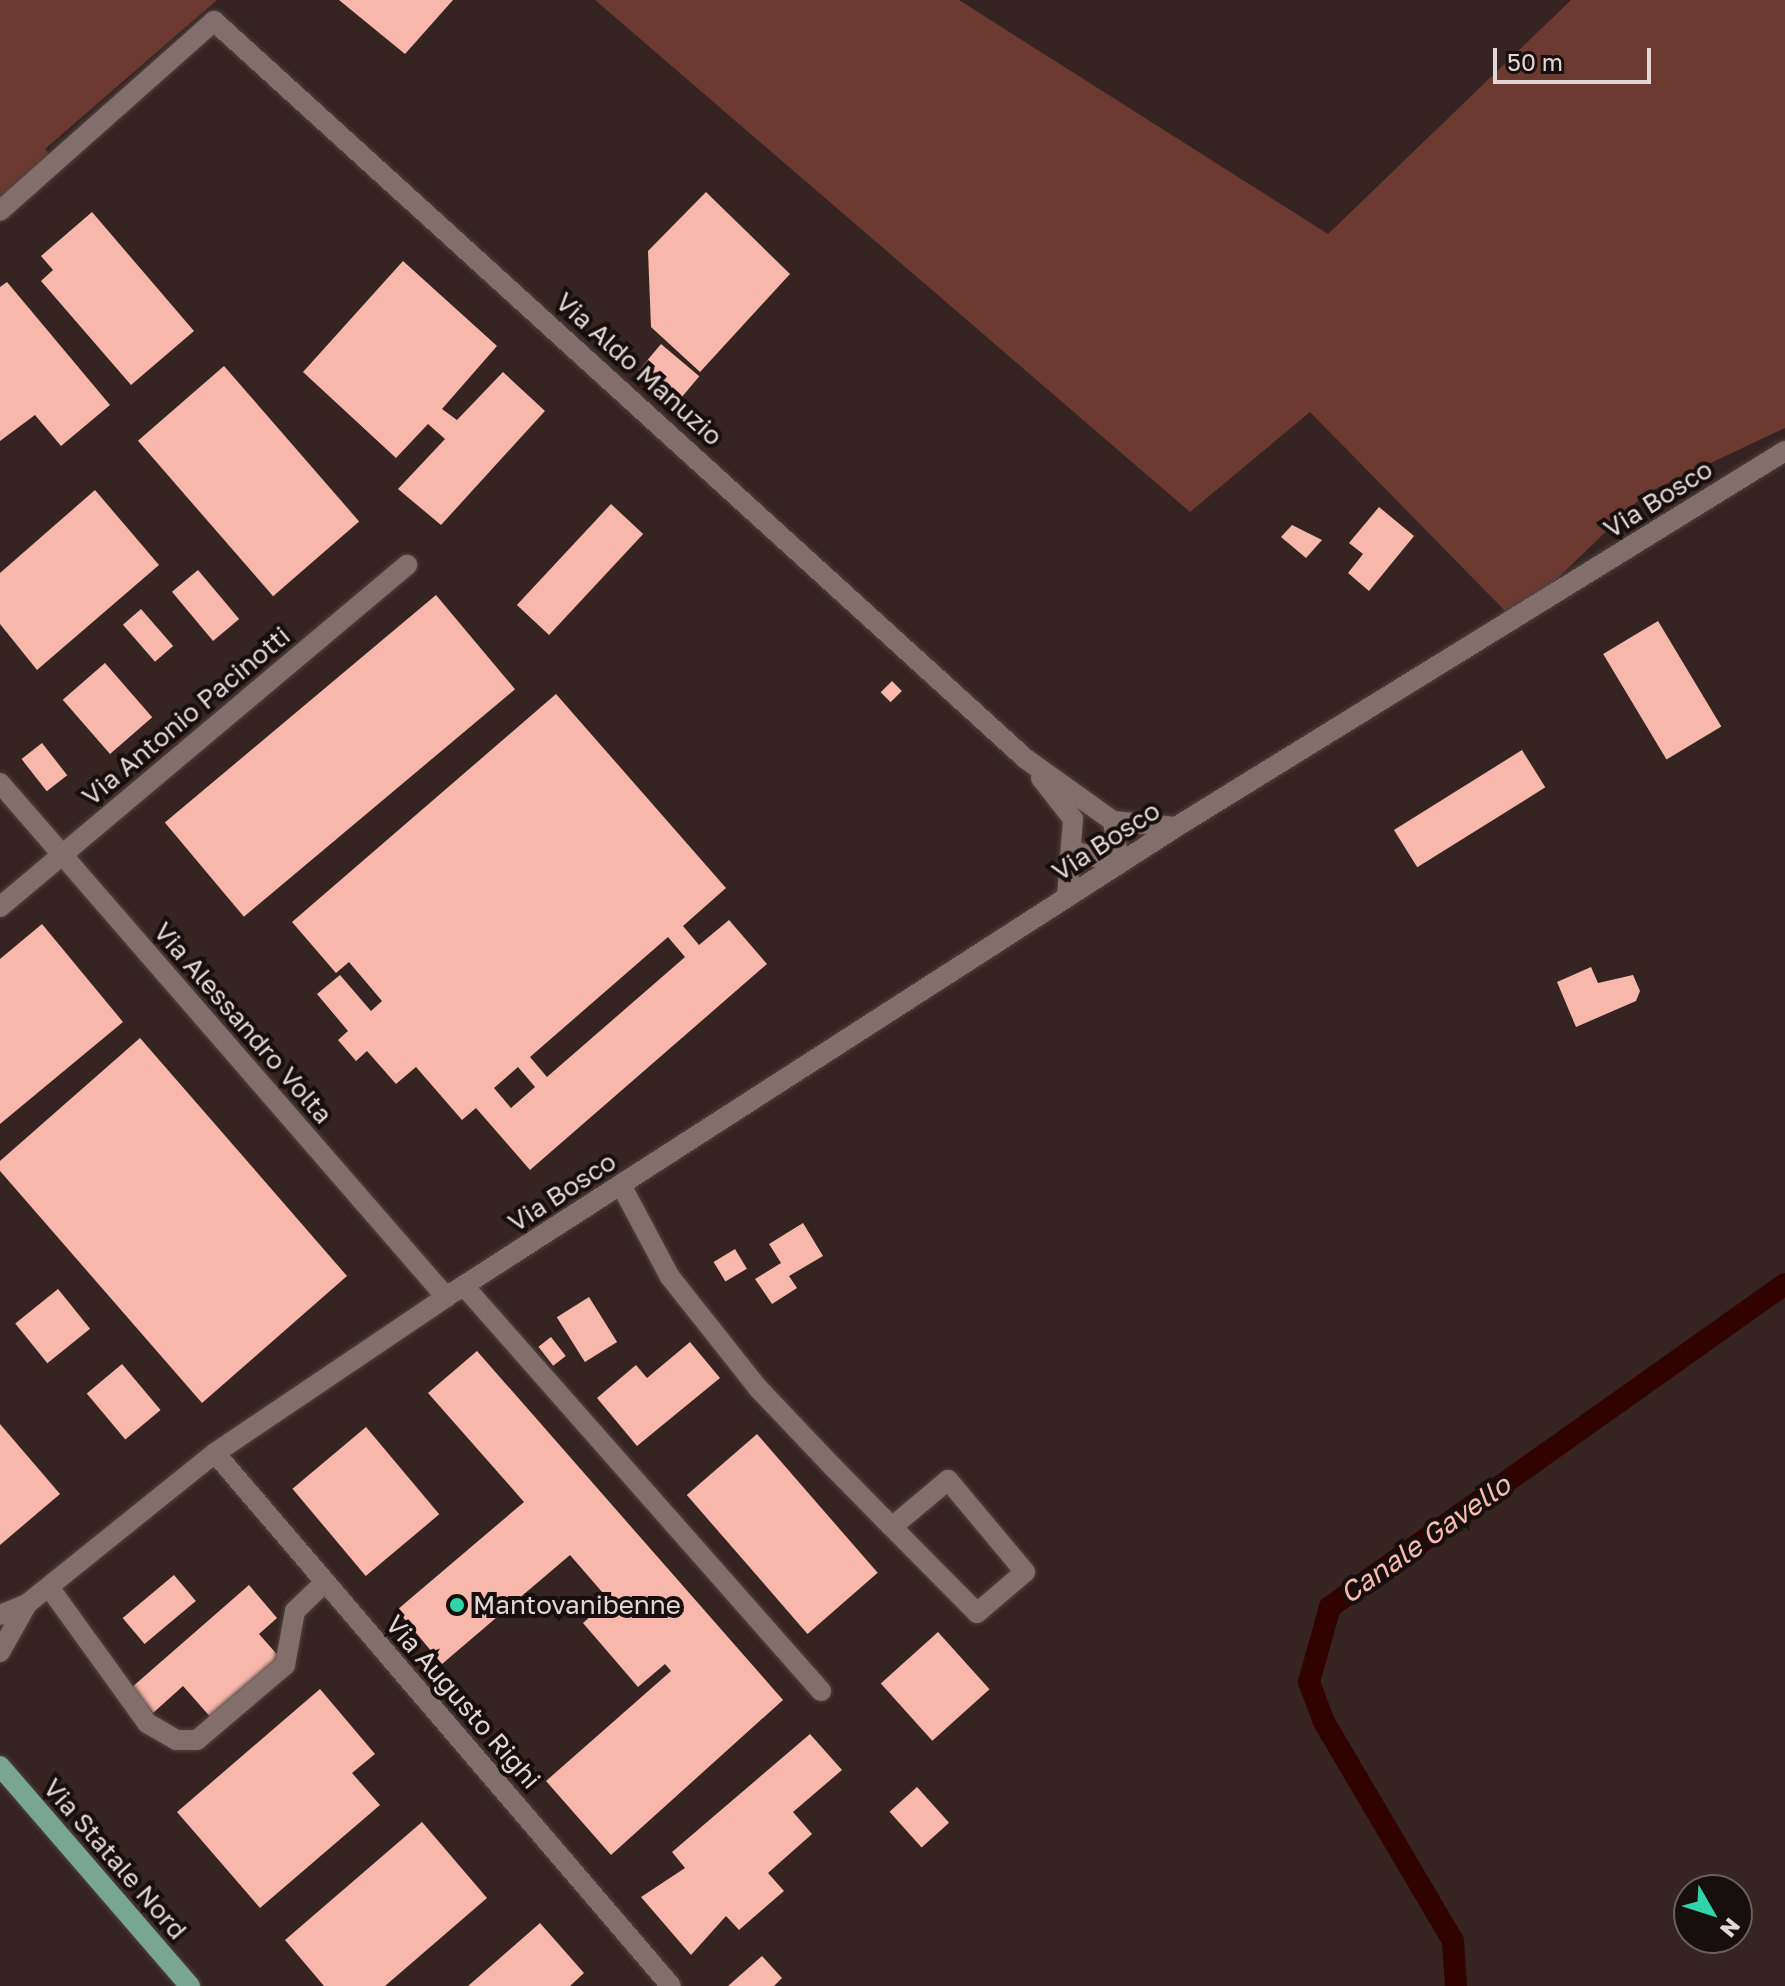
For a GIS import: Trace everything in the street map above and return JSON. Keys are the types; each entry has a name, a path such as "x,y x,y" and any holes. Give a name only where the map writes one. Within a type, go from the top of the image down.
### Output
{"main road":[{"name":"Via Statale Nord","path":"0,1766 9,1784 190,1986"}],"street":[{"name":"Via Aldo Manuzio","path":"0,211 214,21 1026,759 1113,821"},
{"name":"Via Bosco","path":"0,1615 27,1604 215,1453 455,1292 1176,827 1785,451"},
{"name":"Via Antonio Pacinotti","path":"0,907 407,565"},
{"name":"Via Aldo Manuzio","path":"1026,759 1073,819 1067,897"},
{"name":"Via Alessandro Volta","path":"0,783 455,1292"},
{"path":"1071,850 1119,864 1113,821 1176,827"},
{"path":"621,1185 690,1302 758,1388 892,1527 977,1613 1025,1572 948,1480 892,1527"},
{"path":"455,1292 821,1691"},
{"name":"Via Augusto Righi","path":"215,1453 671,1986"},
{"path":"49,1587 147,1723 176,1740 197,1740 285,1665 295,1611 325,1582"},
{"name":"Via Bosco","path":"0,1652 27,1604"}],"shaded area":[{"path":"0,0 217,0 45,149 50,155 0,199"},
{"path":"595,0 959,0 1328,234 1571,0 1785,0 1785,428 1645,494 1514,620 1310,412 1190,512"}],"building":[{"path":"339,0 453,0 405,54"},
{"path":"706,192 790,274 700,372 651,327 648,251"},
{"path":"92,212 194,331 131,385 41,281 53,270 41,256"},
{"path":"403,261 497,346 442,409 457,420 503,372 545,411 441,525 398,489 445,439 428,424 396,458 303,372"},
{"path":"7,282 110,405 61,446 35,415 0,441 0,287"},
{"path":"661,344 699,376 677,403 639,371"},
{"path":"224,366 359,521 273,596 138,441"},
{"path":"95,490 159,565 37,670 0,624 0,573"},
{"path":"611,504 643,534 549,635 517,605"},
{"path":"1379,507 1414,536 1369,591 1348,573 1363,554 1349,543"},
{"path":"1292,525 1322,540 1306,558 1281,537"},
{"path":"198,570 239,619 213,641 172,592"},
{"path":"436,595 515,689 244,917 165,823"},
{"path":"141,609 173,646 155,662 123,625"},
{"path":"1658,621 1721,726 1666,759 1603,654"},
{"path":"105,663 152,717 110,754 63,700"},
{"path":"892,681 902,691 891,702 881,692"},
{"path":"556,694 726,888 683,926 699,945 729,920 767,964 530,1170 476,1108 462,1120 416,1067 396,1084 367,1051 356,1061 338,1040 348,1031 317,994 340,975 371,1011 382,1001 349,962 336,973 292,922","holes":["668,937 685,957 547,1077 530,1057","518,1067 535,1087 511,1108 494,1088"]},
{"path":"42,743 67,775 47,791 22,759"},
{"path":"1522,750 1545,787 1417,867 1394,830"},
{"path":"42,924 123,1022 0,1124 0,959"},
{"path":"1591,967 1598,983 1633,975 1640,991 1636,1001 1576,1027 1557,982"},
{"path":"140,1038 347,1276 202,1403 0,1171 0,1161"},
{"path":"803,1223 823,1256 789,1276 797,1288 772,1304 755,1279 781,1263 769,1244"},
{"path":"735,1249 747,1269 725,1282 714,1262"},
{"path":"58,1289 90,1329 47,1363 15,1324"},
{"path":"589,1297 617,1342 585,1362 557,1317"},
{"path":"551,1337 566,1356 553,1366 538,1347"},
{"path":"690,1342 720,1378 637,1446 597,1398 636,1365 647,1378"},
{"name":"Mantovanibenne","path":"477,1351 783,1700 611,1855 546,1781 671,1671 665,1664 638,1687 583,1623 609,1600 570,1555 442,1664 397,1610 524,1502 428,1393"},
{"path":"122,1364 161,1410 125,1440 87,1394"},
{"path":"0,1424 60,1494 0,1545"},
{"path":"366,1427 439,1514 366,1576 292,1489"},
{"path":"757,1434 878,1573 808,1634 687,1495"},
{"path":"174,1575 196,1601 145,1644 123,1618"},
{"path":"249,1585 277,1618 259,1634 282,1660 213,1720 183,1686 153,1713 131,1688"},
{"path":"938,1632 990,1689 932,1741 881,1684"},
{"path":"320,1689 375,1754 352,1773 380,1805 260,1908 177,1812"},
{"path":"810,1734 842,1770 793,1812 812,1834 768,1873 784,1891 739,1930 726,1916 691,1955 641,1897 685,1868 672,1852"},
{"path":"917,1787 949,1823 922,1847 890,1812"},
{"path":"422,1822 487,1898 385,1986 324,1986 285,1940"},
{"path":"540,1923 584,1973 570,1986 468,1986"},
{"path":"762,1956 782,1978 774,1986 728,1986"}],"waterway":[{"name":"Canale Gavello","path":"1456,1986 1453,1941 1324,1722 1309,1682 1330,1607 1785,1284"}],"place":[{"name":"Mantovanibenne","path":"457,1605"}]}
